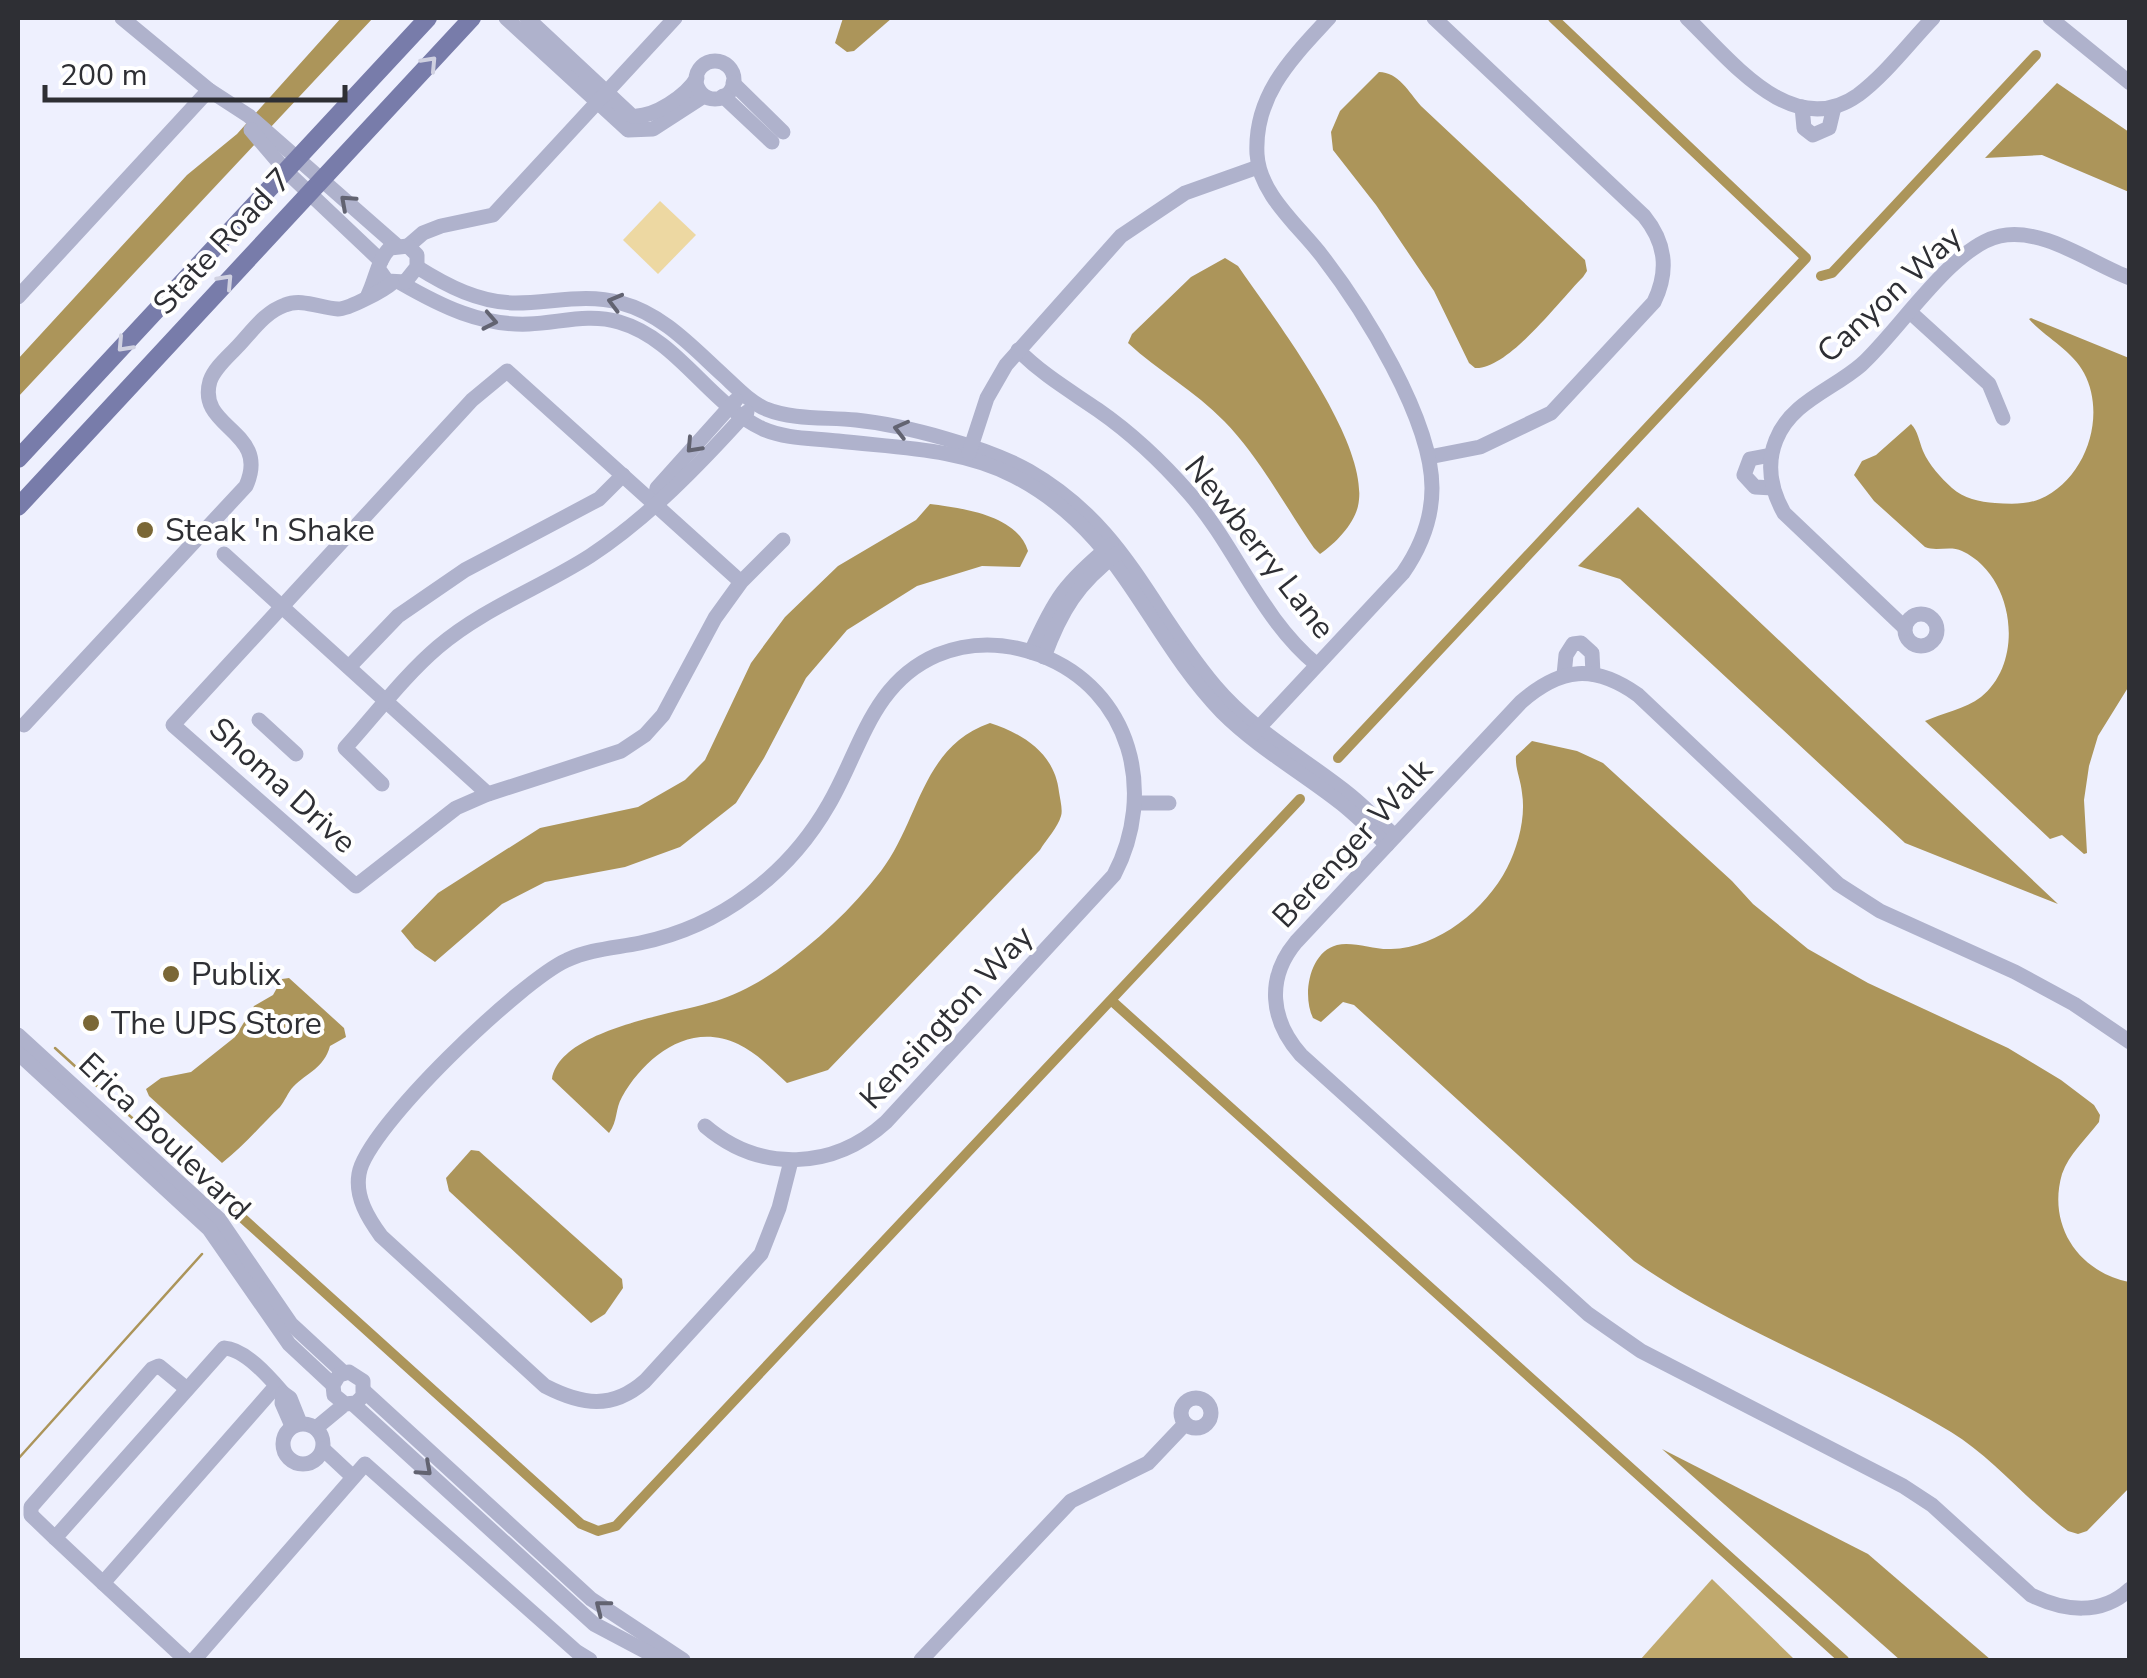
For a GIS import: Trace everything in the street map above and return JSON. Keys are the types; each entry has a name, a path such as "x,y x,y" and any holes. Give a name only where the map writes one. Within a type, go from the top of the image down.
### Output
{"main road":[{"name":"State Road 7","path":"18,459 428,18"},
{"name":"State Road 7","path":"18,507 472,18"}],"street":[{"path":"122,18 264,135 314,186 397,283 458,313 488,321 533,324 596,318 620,322 661,344 736,412 768,431 969,452"},
{"path":"506,18 601,96 632,116 642,117 685,91 707,64 724,62 734,74 728,89"},
{"path":"527,18 628,130 653,129 704,96 728,89"},
{"path":"368,294 385,252 410,253 425,246 428,231 452,222 477,221 493,215 675,18"},
{"path":"1255,732 1413,558 1431,510 1429,458 1401,387 1366,320 1324,258 1276,200 1258,167 1257,135 1270,88 1329,18"},
{"path":"1429,458 1493,442 1552,413 1654,302 1671,264 1644,216 1434,18"},
{"path":"1687,18 1771,96 1802,107 1834,107 1873,83 1933,18"},
{"path":"2050,18 2130,79"},
{"path":"697,78 696,85 704,96"},
{"path":"728,89 778,137"},
{"path":"18,297 209,90"},
{"path":"1802,107 1804,128 1820,135 1829,128 1834,107"},
{"path":"969,452 987,398 1018,350 1121,236 1185,193 1258,167"},
{"path":"314,186 464,292 499,302 593,297 627,304 674,331 749,398 796,416 900,427 969,452 1040,491 1113,550 1197,682 1223,712 1255,732 1391,840"},
{"name":"Canyon Way","path":"1906,628 1784,513 1773,488 1771,456 1776,438 1792,414 1858,367 1961,257 1983,241 1997,236 2043,238 2130,278"},
{"path":"24,725 246,486 253,471 251,456 243,440 214,413 207,398 213,372 268,313 296,302 340,309 410,278 410,253"},
{"path":"1910,312 1989,384 2003,418"},
{"name":"Newberry Lane","path":"1018,350 1168,470 1211,520 1276,624 1317,665"},
{"name":"Shoma Drive","path":"741,582 507,371 472,400 173,725 356,886 456,808 621,751 645,735 663,714 691,657 741,582 784,540"},
{"name":"Shoma Drive","path":"382,784 345,748 436,648 462,628 623,534 654,505 655,490 749,398"},
{"name":"Canyon Way","path":"1771,456 1750,459 1744,474 1755,487 1773,488"},
{"path":"349,666 398,616 465,570 599,499 623,476"},
{"path":"1037,655 1074,592 1113,550"},
{"path":"224,554 488,794"},
{"path":"1564,675 1568,650 1573,644 1582,643 1592,653 1593,674"},
{"name":"Kensington Way","path":"1002,645 1037,655 1085,682 1110,712 1127,746 1136,802 1129,840 1114,875 886,1122 842,1152 791,1161 779,1208 761,1254 645,1381 595,1412 545,1386 381,1236 350,1188 366,1153 402,1109 476,1032 547,970 580,954 642,943 693,926 740,900 782,866 817,824 879,704 902,677 932,658 966,646 1002,645"},
{"name":"Berenger Walk","path":"2130,1042 2074,1004 1880,911 1838,884 1638,695 1618,681 1593,674 1564,675 1538,686 1520,702 1296,942 1276,981 1277,1015 1290,1043 1588,1314 1642,1351 1903,1486 1932,1505 2031,1594 2050,1604 2093,1608 2130,1589"},
{"name":"Shoma Drive","path":"259,720 296,754"},
{"path":"1136,802 1169,803"},
{"name":"Erica Boulevard","path":"18,1035 219,1219 290,1324 346,1392 594,1624 662,1660"},
{"name":"Erica Boulevard","path":"18,1053 209,1229 289,1344 590,1599 683,1660"},
{"path":"705,1126 742,1150 791,1161"},
{"path":"55,1538 224,1348 235,1349 290,1398 307,1425 322,1436 323,1449 353,1477"},
{"path":"186,1660 31,1515 31,1508 152,1368 159,1366 187,1389"},
{"path":"103,1582 280,1389"},
{"path":"323,1449 309,1463 290,1460 283,1441 307,1425 325,1423 346,1392"},
{"path":"921,1660 1071,1501 1148,1463 1185,1424"},
{"path":"194,1660 365,1464 582,1658"}],"shaded area":[{"path":"341,18 373,18 18,397 18,359 187,175 237,134"},
{"path":"843,18 892,18 854,51 847,52 835,43"},
{"path":"1379,72 1392,75 1403,84 1421,106 1585,260 1587,271 1583,277 1547,317 1517,346 1488,366 1475,368 1469,363 1434,291 1333,150 1331,132 1340,111"},
{"path":"2057,83 2129,132 2129,192 2042,155 1985,158"},
{"path":"660,201 696,235 658,274 623,240"},
{"path":"1225,258 1238,266 1295,348 1350,449 1358,480 1358,506 1344,533 1320,554 1237,435 1201,400 1128,343 1132,334 1191,277"},
{"path":"2031,318 2129,358 2129,686 2098,736 2089,766 2084,800 2084,854 2062,835 2050,839 1925,721 1975,701 1995,681 2008,641 2003,598 1980,563 1957,549 1925,547 1874,501 1854,475 1862,461 1876,455 1911,424 1932,466 1966,497 2023,503 2056,490 2070,477 2088,445 2091,390 2079,365"},
{"path":"930,504 987,516 1013,529 1028,551 1020,567 982,566 917,586 847,630 806,678 736,803 680,847 625,867 545,882 502,904 435,962 415,948 401,931 438,893 540,828 638,807 685,780 705,760 751,663 785,617 838,566 916,520"},
{"path":"1638,507 2058,904 1905,843 1620,579 1578,566"},
{"path":"990,723 1015,733 1044,756 1056,779 1062,814 1040,850 828,1070 787,1083 738,1044 720,1038 686,1040 671,1046 643,1068 622,1097 609,1133 552,1079 560,1062 597,1036 732,995 770,975 806,948 846,912 881,871 935,767 949,749 967,734"},
{"path":"1532,741 1577,751 1603,763 1753,904 1808,949 1868,983 2008,1048 2094,1105 2099,1122 2065,1167 2059,1211 2071,1244 2082,1257 2111,1277 2129,1282 2130,1487 2087,1531 2068,1531 1951,1432 1711,1308 1634,1261 1354,1005 1343,1002 1321,1022 1313,1018 1308,998 1310,976 1327,949 1343,944 1391,949 1426,942 1459,924 1487,898 1507,868 1518,841 1523,802 1516,756"},
{"path":"289,978 344,1028 346,1037 330,1046 320,1065 293,1087 280,1107 222,1163 146,1089 161,1078 191,1072 235,1037 254,1006 273,995 282,979"},
{"path":"471,1150 479,1151 622,1279 623,1288 605,1314 591,1323 449,1191 446,1178"},
{"path":"1662,1449 1868,1554 1991,1660 1900,1660"},
{"path":"1712,1579 1795,1660 1640,1660"}],"waterway":[{"path":"1338,758 1806,258 1553,18"},
{"path":"1821,276 1832,273 2036,55"},
{"path":"238,1214 581,1524 598,1531 616,1526 1300,799"},
{"path":"1112,1001 1844,1660"},
{"path":"55,1048 238,1214"},
{"path":"18,1459 202,1254"}],"place":[{"name":"Steak 'n Shake","path":"145,530"},
{"name":"Publix","path":"171,974"},
{"name":"The UPS Store","path":"91,1023"}]}
